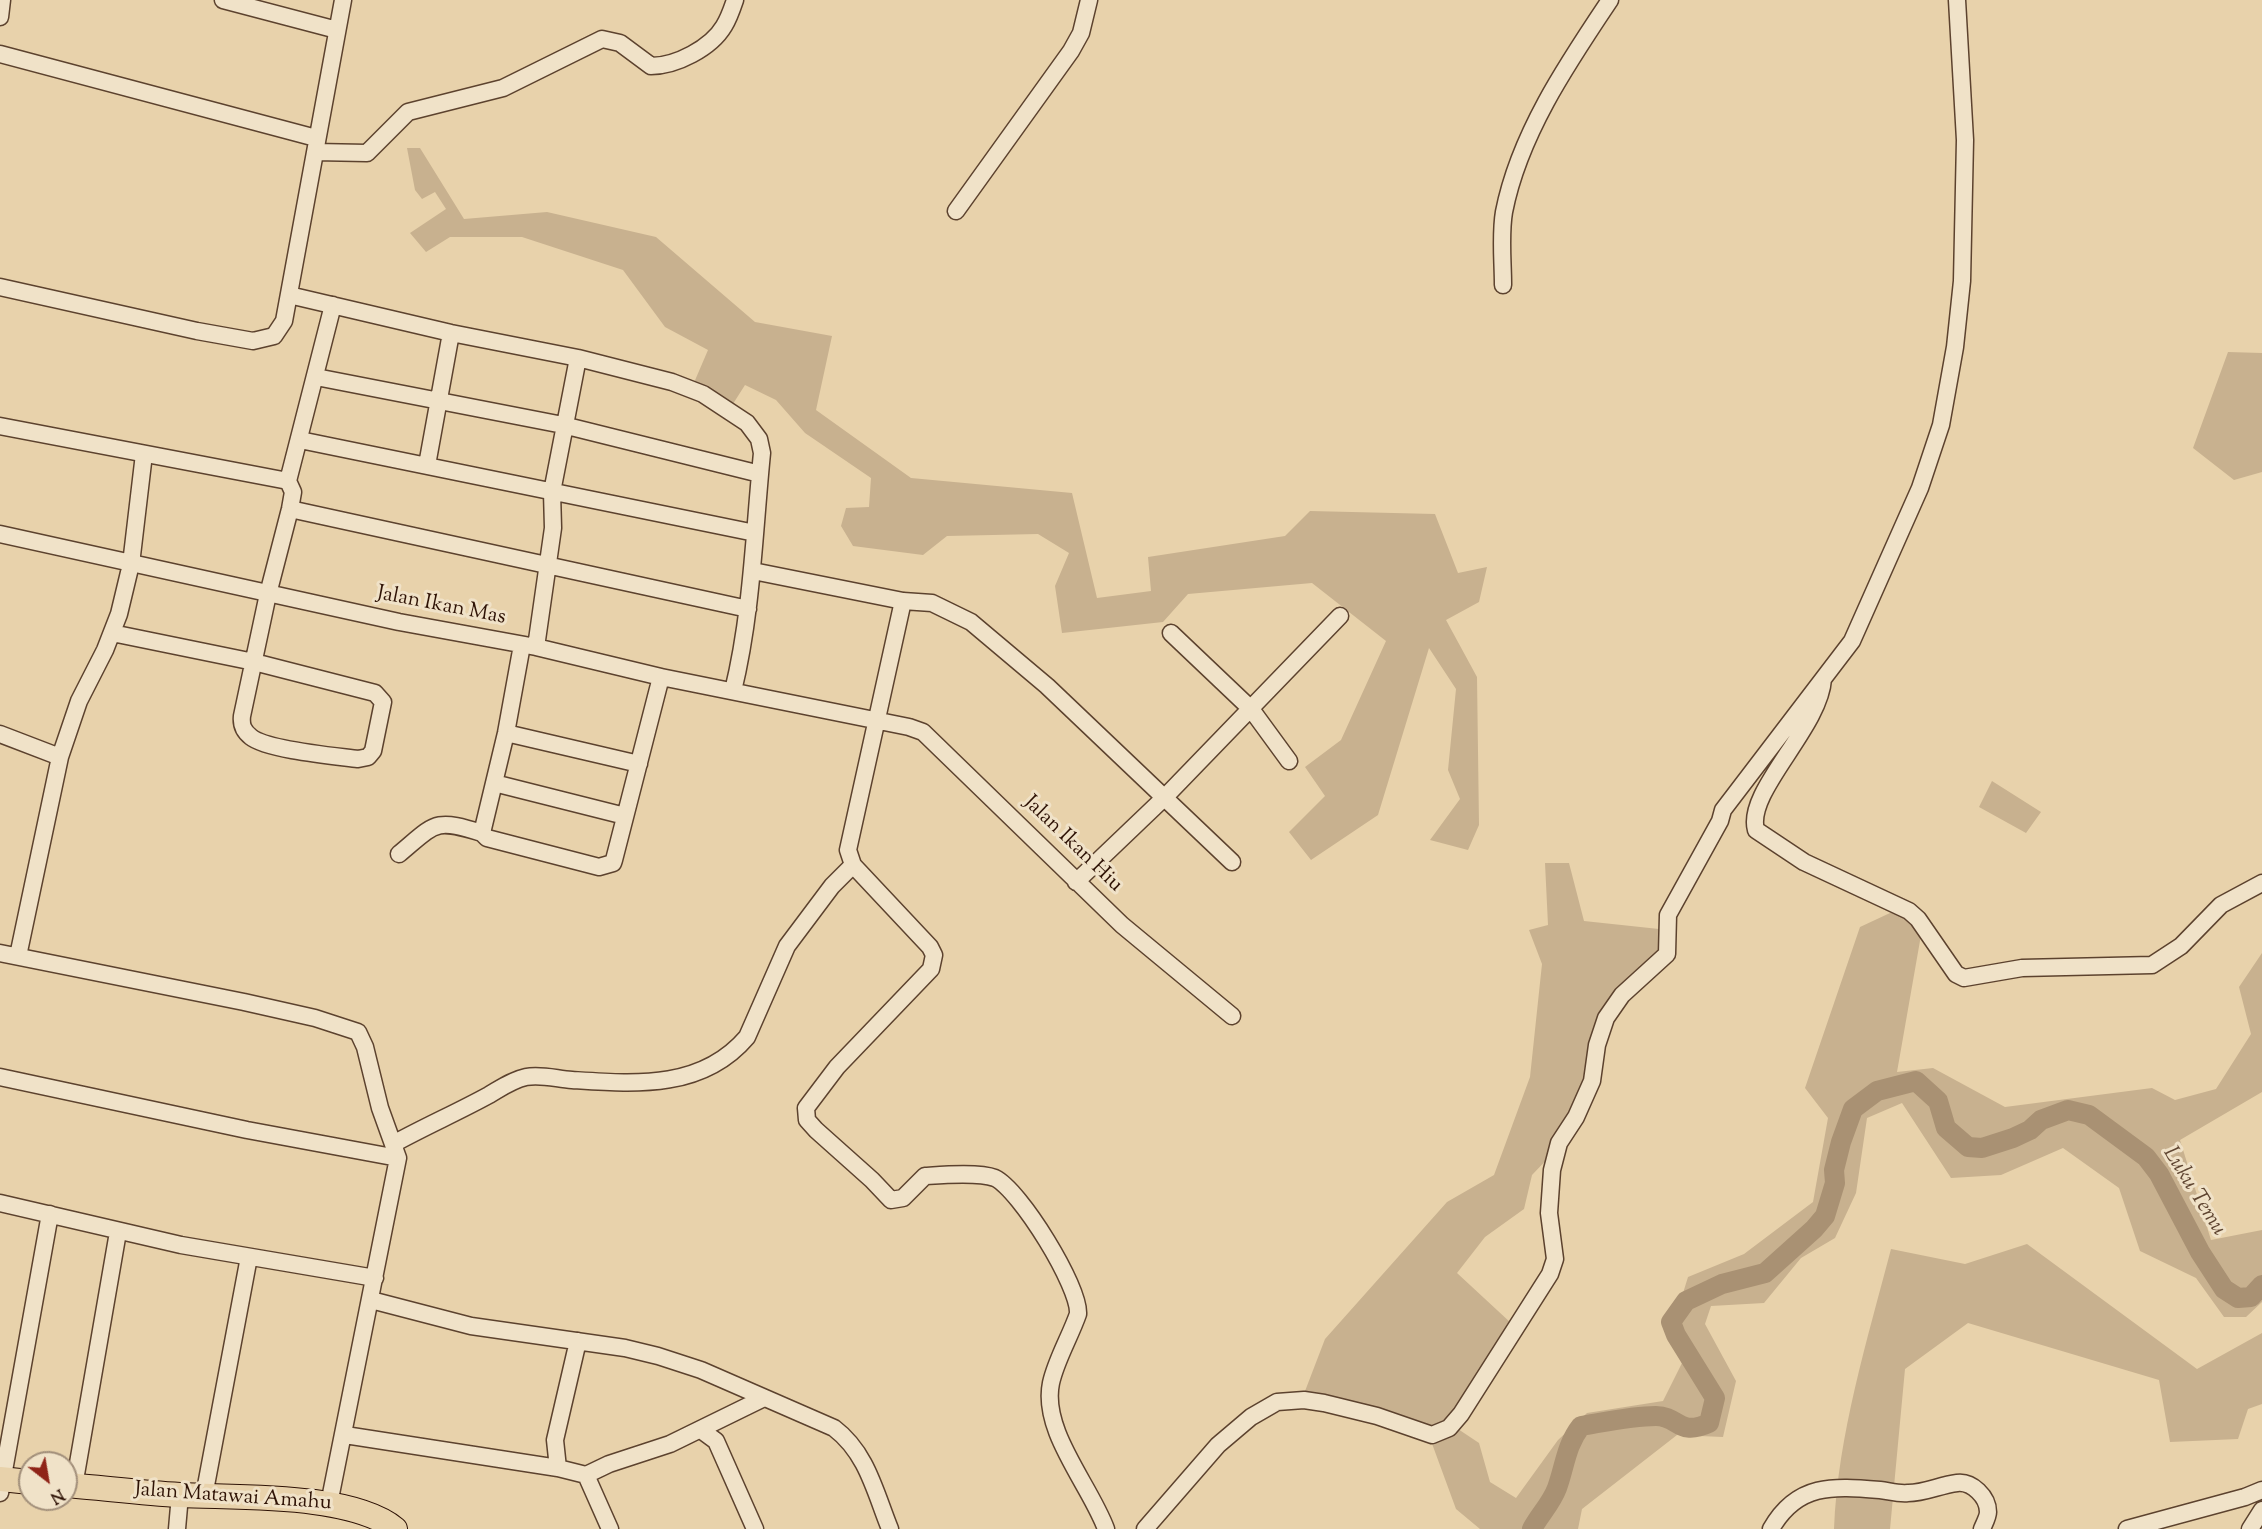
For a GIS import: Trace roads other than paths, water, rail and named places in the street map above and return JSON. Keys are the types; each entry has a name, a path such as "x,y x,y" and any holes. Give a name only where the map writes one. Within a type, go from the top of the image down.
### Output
{"highway":[{"path":"1,1484 18,1483"},
{"name":"Jalan Matawai Amahu","path":"78,1486 180,1495 329,1504 362,1510 395,1529"}],"street":[{"path":"227,0 337,30"},
{"path":"0,287 197,331 254,341 267,340 281,328 289,295 343,0"},
{"path":"0,54 316,145 367,153 408,112 503,88 602,39 621,43 651,66 674,62 692,53 720,33 735,0"},
{"path":"956,212 1071,51 1081,33 1089,0"},
{"path":"1503,285 1504,213 1518,164 1542,111 1576,51 1610,0"},
{"path":"1153,1527 1233,1431 1277,1402 1304,1400 1324,1403 1377,1416 1432,1435 1449,1428 1461,1414 1550,1274 1555,1259 1549,1214 1552,1170 1559,1143 1576,1117 1592,1082 1597,1045 1606,1018 1622,995 1667,954 1668,915 1720,821 1723,810 1852,641 1920,488 1941,425 1962,281 1965,140 1957,0"},
{"path":"289,295 452,333 578,357 672,382 692,389 721,404 754,430 762,453 753,571 743,650 733,691"},
{"path":"112,633 254,662 380,696 383,702 373,751 368,757 358,759 267,744 250,736 242,723 254,662 268,594 290,508 293,492 288,481 333,305"},
{"path":"427,465 441,401 452,333"},
{"path":"482,833 548,565 554,522 552,492 563,425 578,357"},
{"path":"316,377 563,425 760,474"},
{"path":"0,426 288,481"},
{"path":"300,440 755,533"},
{"path":"18,956 60,757 87,682 112,633 131,564 144,454"},
{"path":"290,508 748,609"},
{"name":"Jalan Ikan Mas","path":"0,534 268,594 529,646 661,677 874,722"},
{"path":"753,571 903,601 933,603 971,622 1047,686 1232,862"},
{"path":"903,601 874,722 849,844 853,865 930,947 934,960 932,969 837,1067 811,1099 806,1108 807,1120 891,1200 903,1198 925,1176 979,1176 994,1178 1013,1194 1024,1209 1060,1263 1078,1302 1078,1314 1050,1385 1050,1410 1061,1440 1106,1529"},
{"path":"1076,882 1165,797 1340,616"},
{"path":"1171,633 1251,709 1289,761"},
{"path":"1824,675 1822,692 1808,723 1762,794 1755,809 1756,830 1804,862 1909,911 1918,919 1956,974 1965,978 2022,968 2152,965 2181,946 2221,905 2262,883"},
{"path":"399,854 432,828 444,823 482,833 487,838 598,867 613,863 661,677"},
{"name":"Jalan Ikan Hiu","path":"874,722 909,727 923,732 933,740 1076,882 1158,957 1232,1016"},
{"path":"506,733 639,764"},
{"path":"0,734 60,757"},
{"path":"494,783 625,816"},
{"path":"1723,810 1762,794"},
{"path":"0,1077 236,1127 396,1150 505,1084 525,1077 653,1084 693,1073 716,1063 738,1048 747,1037 787,946 832,886 853,865"},
{"path":"0,953 255,1005 354,1029 358,1032 365,1047 380,1108 396,1150 371,1300 329,1504"},
{"path":"0,1203 118,1232 375,1278"},
{"path":"1,1484 50,1214"},
{"path":"76,1451 118,1232"},
{"path":"204,1496 249,1257"},
{"path":"371,1300 471,1326 578,1341 658,1356 701,1370 822,1422 845,1436 861,1457 890,1529"},
{"path":"558,1468 555,1440 578,1341"},
{"path":"345,1435 558,1468 586,1475 609,1464 670,1444 764,1398"},
{"path":"701,1430 716,1441 756,1529"},
{"path":"537,1465 555,1440"},
{"path":"586,1475 610,1529"},
{"path":"1771,1529 1781,1512 1794,1501 1812,1492 1842,1487 1905,1494 1929,1491 1959,1482 1968,1484 1980,1492 1986,1503 1988,1513 1982,1529"},
{"path":"2127,1529 2245,1497 2262,1490"},
{"path":"177,1529 180,1495"},
{"path":"2250,1529 2262,1510"}],"waterway":[{"name":"Luku Temu","path":"1532,1529 1555,1494 1569,1448 1581,1426 1656,1416 1691,1428 1709,1423 1715,1398 1676,1335 1671,1322 1686,1301 1722,1284 1765,1273 1814,1229 1825,1216 1835,1183 1834,1170 1841,1142 1853,1109 1877,1091 1916,1081 1938,1101 1946,1128 1968,1147 1982,1148 2013,1138 2030,1130 2041,1120 2068,1110 2089,1115 2146,1157 2159,1174 2200,1252 2224,1289 2238,1298 2251,1297 2262,1285"}]}
